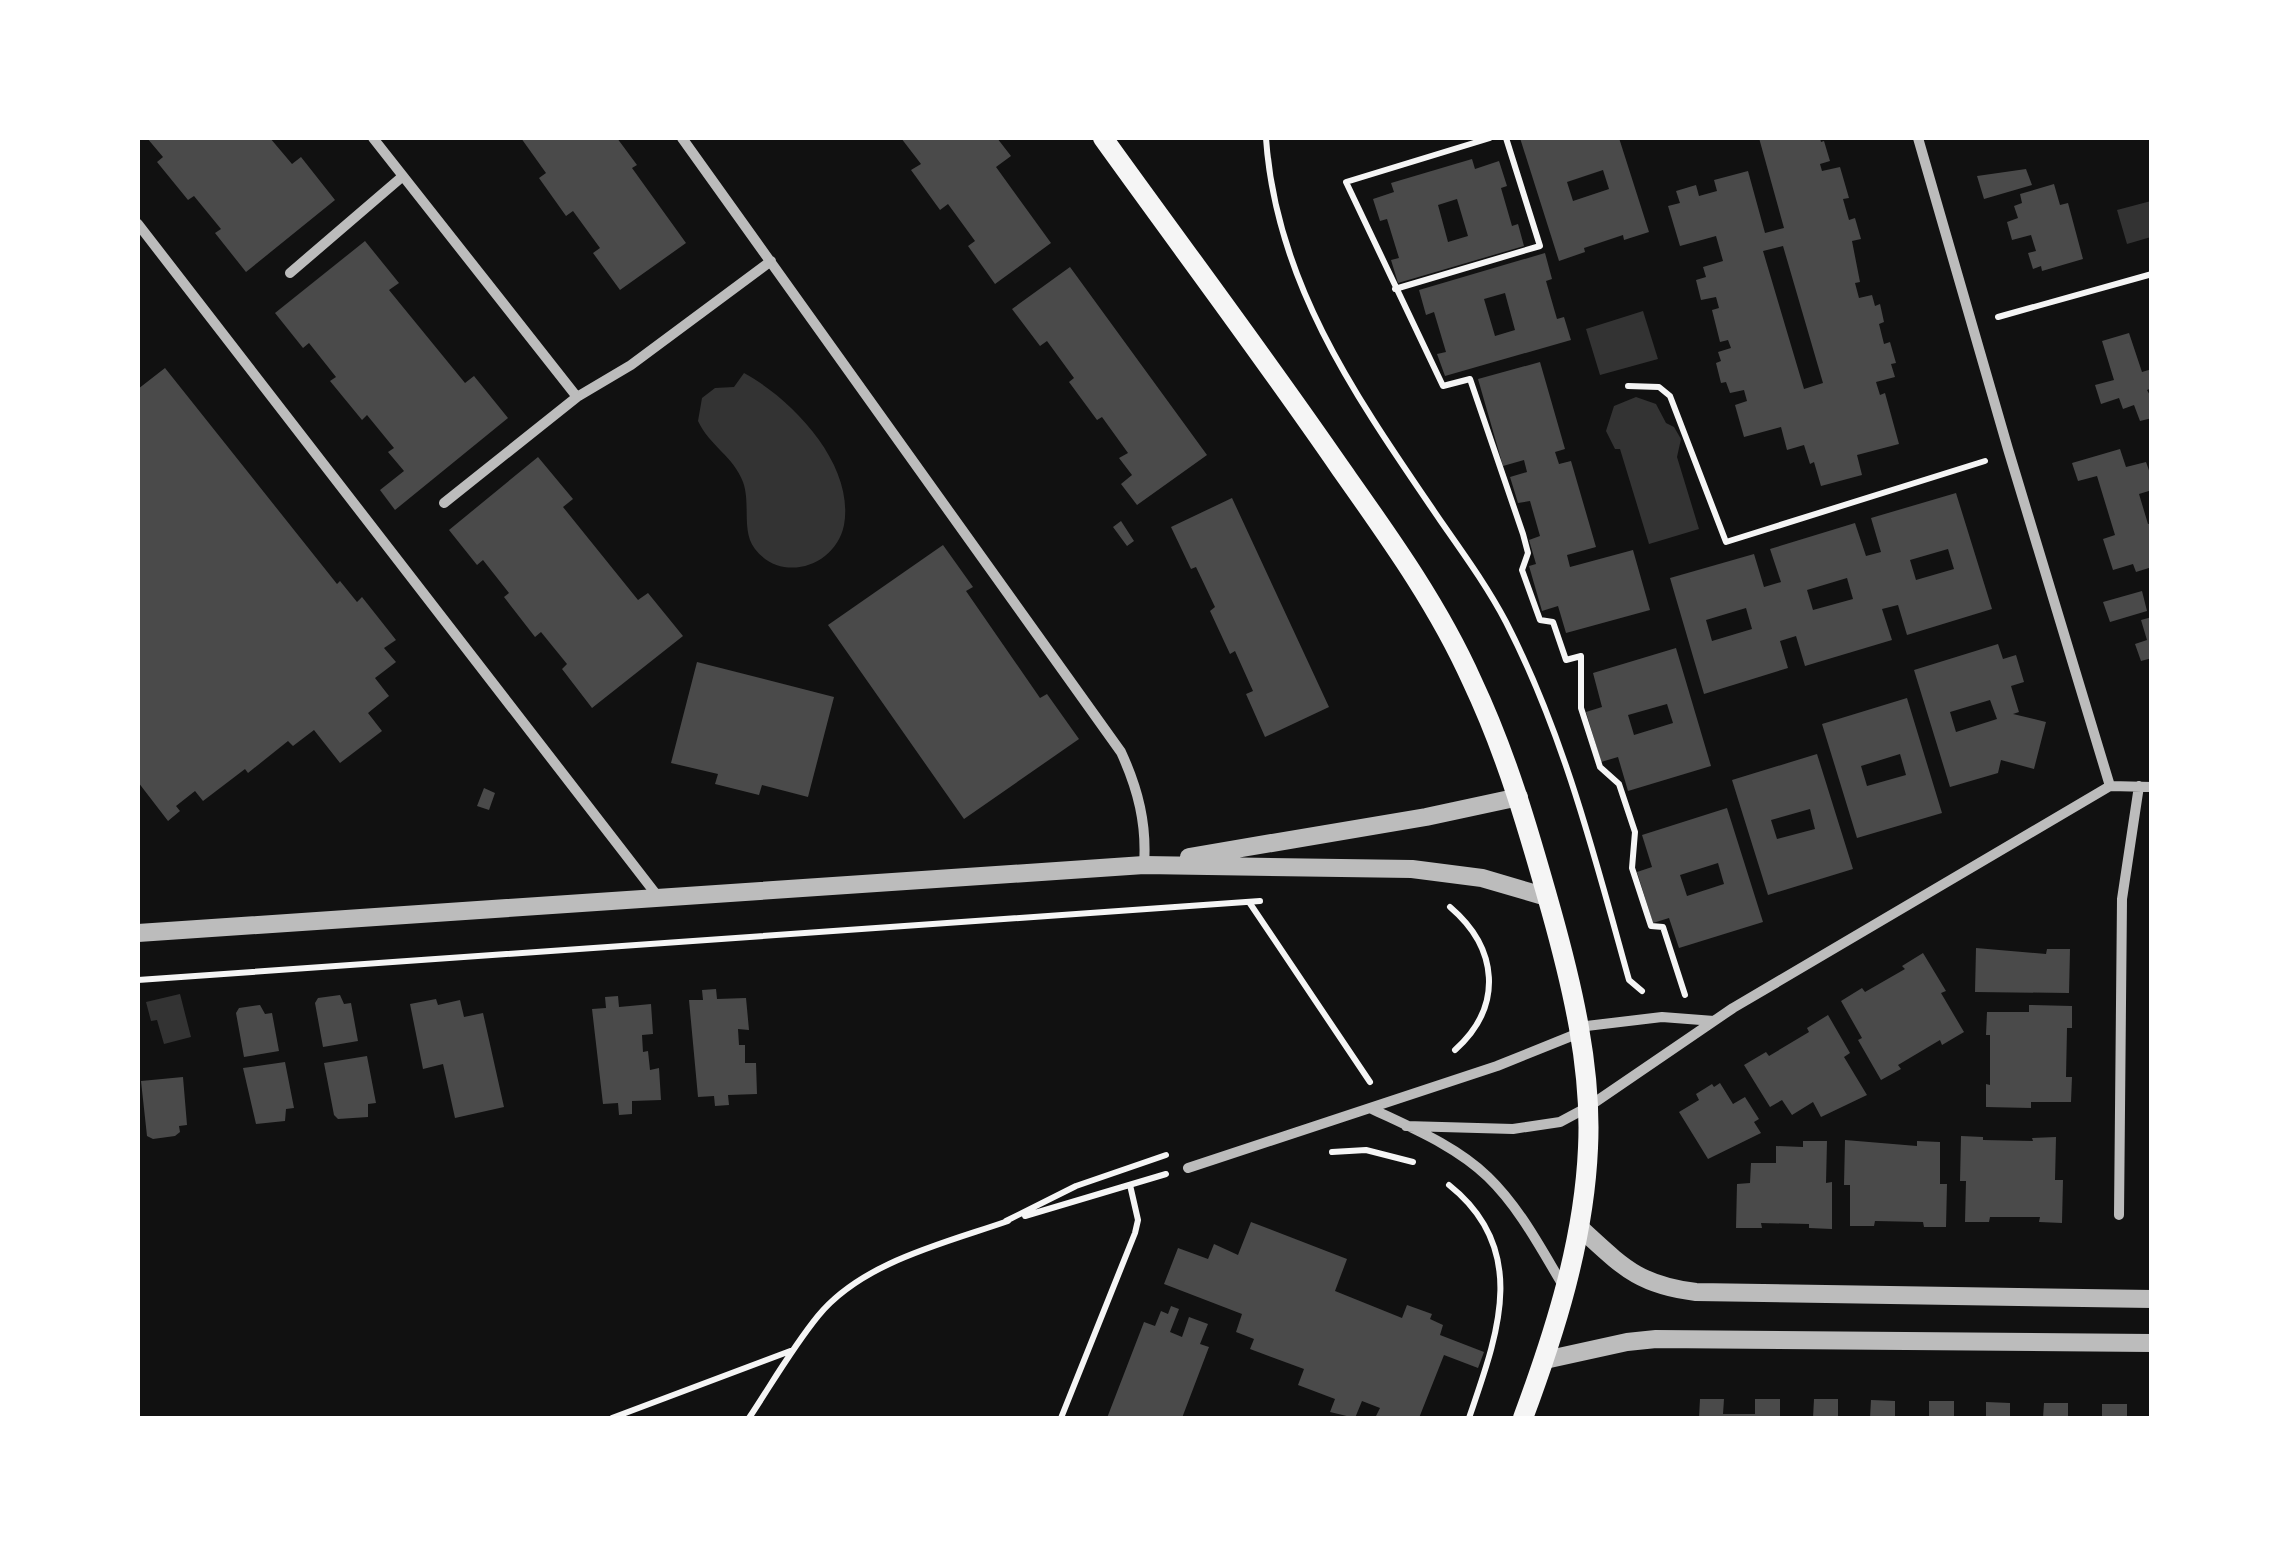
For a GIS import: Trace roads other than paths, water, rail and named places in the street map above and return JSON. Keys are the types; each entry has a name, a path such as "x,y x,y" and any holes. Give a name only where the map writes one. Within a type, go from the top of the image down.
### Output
{"main road":[{"path":"1103,138 1317,434 1436,612 1472,678 1518,796 1547,897 1578,1030 1588,1108 1586,1180 1578,1227 1565,1289 1523,1418"}],"street":[{"path":"374,138 578,397"},
{"path":"682,138 1121,752 1140,806 1146,837 1144,865"},
{"path":"1918,138 2110,786"},
{"path":"290,272 403,176"},
{"path":"138,224 659,898"},
{"path":"444,503 578,397 632,365 771,261"},
{"path":"1406,1126 1536,1128 1560,1122 1588,1108 1715,1021 2110,786 2145,786 2122,899 2119,1215"},
{"path":"1144,865 1426,818 1518,796"},
{"path":"138,933 1144,865 1412,869 1482,878 1547,897"},
{"path":"1188,1168 1497,1066 1578,1030 1662,1018 1715,1021"},
{"path":"1372,1109 1442,1143 1488,1177 1530,1230 1565,1289"},
{"path":"1578,1227 1638,1276 1663,1288 1696,1292 2152,1299"},
{"path":"1544,1360 1656,1339 2152,1343"}]}
